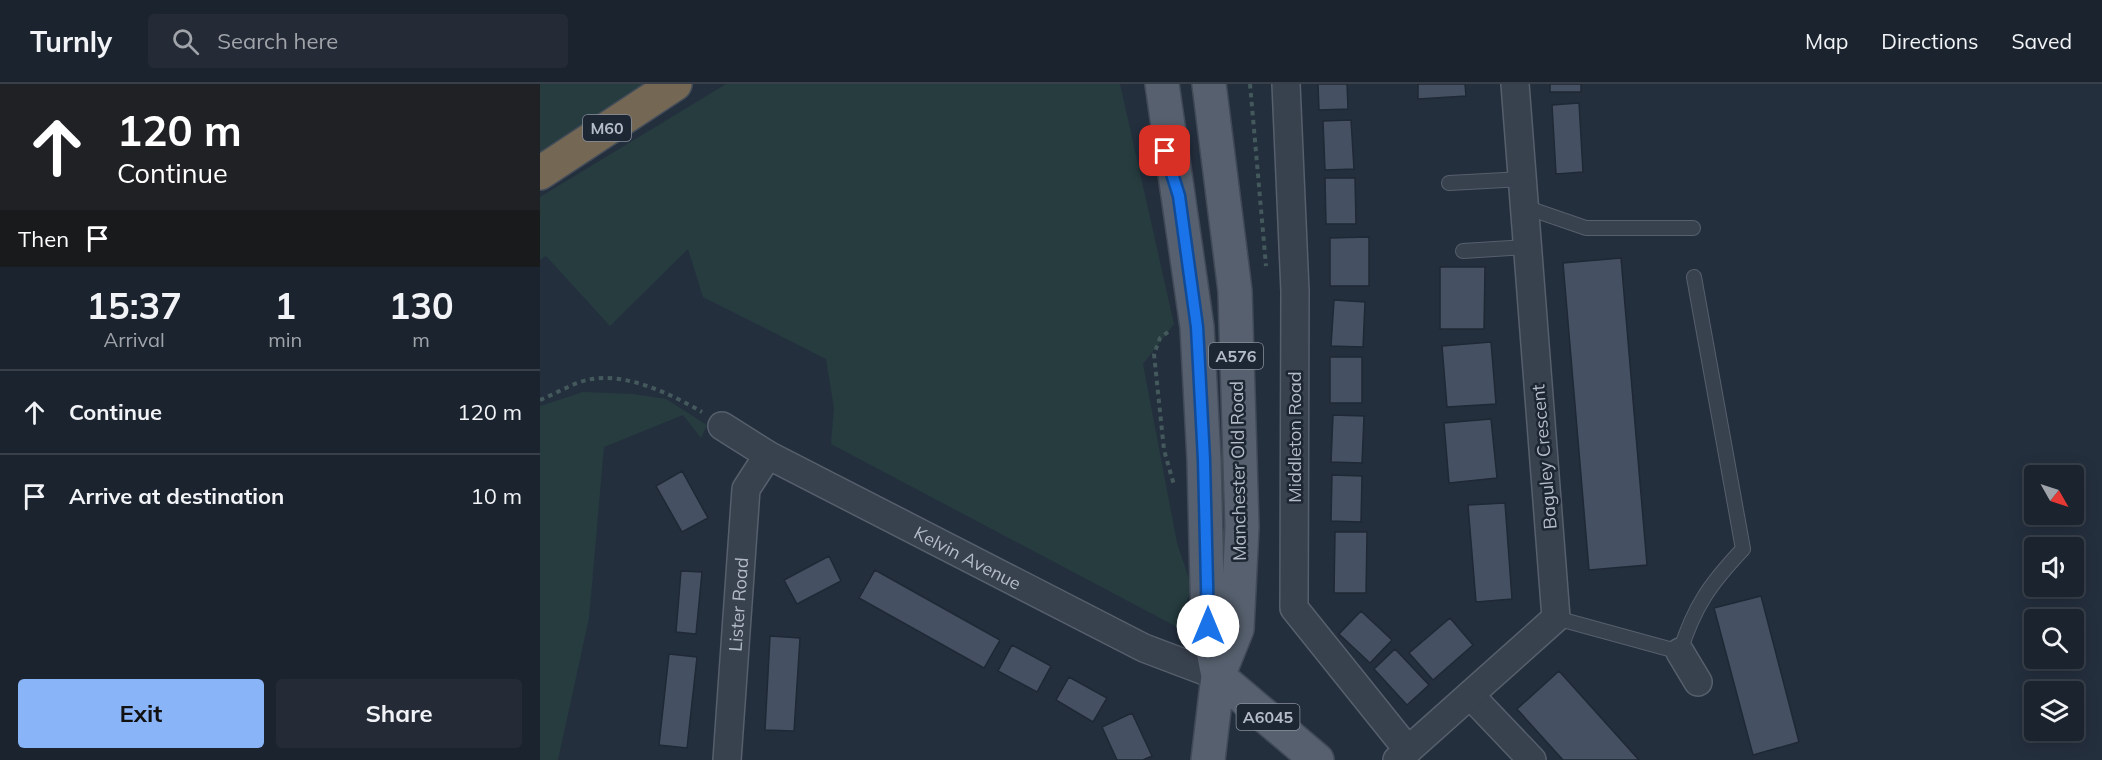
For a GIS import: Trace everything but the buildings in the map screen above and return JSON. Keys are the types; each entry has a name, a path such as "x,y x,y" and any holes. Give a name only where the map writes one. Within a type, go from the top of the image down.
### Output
{"highway":[{"name":"M60","path":"540,173 675,84"}],"main road":[{"path":"1143,84 1179,196"},
{"name":"Manchester Old Road","path":"1162,84 1197,327 1204,460 1208,626 1218,676"},
{"name":"Manchester Old Road","path":"1208,760 1218,676 1237,629 1242,526 1234,291 1209,84"},
{"name":"A6045","path":"1218,676 1317,760"}],"street":[{"name":"Middleton Road","path":"1286,84 1295,291 1294,608 1403,755"},
{"name":"Baguley Crescent","path":"1515,84 1556,618"},
{"name":"Kelvin Avenue","path":"722,426 768,455 1144,648 1218,676"},
{"name":"Lister Road","path":"727,760 746,489 768,455"},
{"path":"1403,755 1556,618"},
{"path":"1680,652 1698,682"},
{"path":"1470,695 1532,760"}],"lane":[{"path":"1449,183 1523,179"},
{"path":"1525,207 1586,228 1693,228"},
{"path":"1463,251 1527,246"},
{"path":"1556,618 1680,652 1689,622 1715,578 1743,549 1694,277"}],"path":[{"path":"1250,84 1266,276"},
{"path":"1171,329 1160,338 1154,354 1164,450 1177,495"},
{"path":"540,400 588,380 625,379 676,397 722,426"}],"green space":[{"path":"540,84 648,84 540,161"},
{"path":"726,84 1120,84 1174,324 1143,364 1177,543 1192,588 1177,627 831,444 834,408 826,359 703,297 688,249 610,326 546,256 540,260 540,197"},
{"path":"583,392 633,394 666,399 707,425 701,438 683,415 604,447 589,618 558,760 540,760 540,406"}],"route":[{"path":"1165,151 1179,196 1197,327 1204,460 1208,626"}]}
